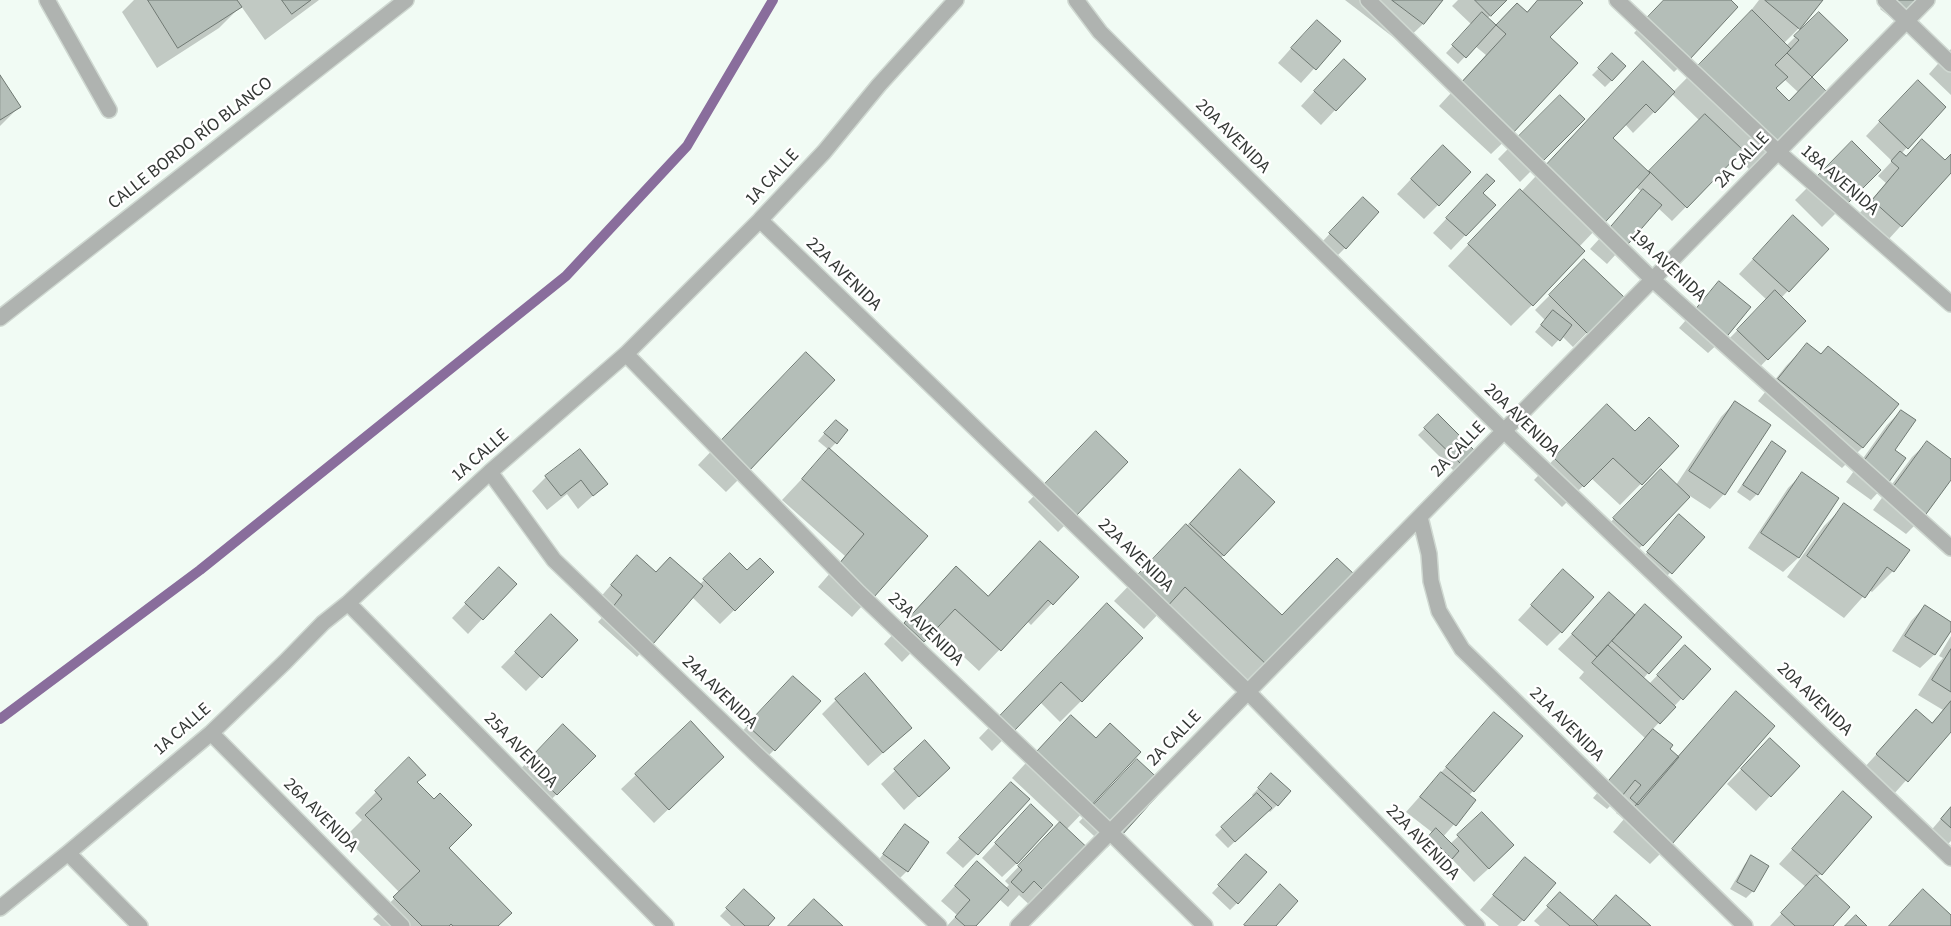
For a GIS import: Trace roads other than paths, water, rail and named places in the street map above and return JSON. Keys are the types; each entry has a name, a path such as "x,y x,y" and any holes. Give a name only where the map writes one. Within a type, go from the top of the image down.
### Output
{"street":[{"name":"CALLE BORDO RÍO BLANCO","path":"0,318 406,0"},
{"name":"1A CALLE","path":"0,908 211,733 323,623 490,472 626,354 760,220 824,152 879,85 956,0"},
{"name":"20A AVENIDA","path":"1076,0 1100,32 1144,77 1504,431 1951,858"},
{"name":"19A AVENIDA","path":"1368,0 1653,280 1951,548"},
{"name":"18A AVENIDA","path":"1617,0 1778,152 1951,304"},
{"path":"1885,0 1951,64"},
{"name":"2A CALLE","path":"1018,926 1927,0"},
{"path":"50,1 109,110"},
{"name":"22A AVENIDA","path":"760,220 1248,692 1477,926"},
{"name":"23A AVENIDA","path":"626,354 859,593 1110,832 1205,926"},
{"name":"24A AVENIDA","path":"490,472 554,560 939,926"},
{"name":"21A AVENIDA","path":"1420,517 1429,554 1431,581 1439,610 1462,649 1746,926"},
{"name":"25A AVENIDA","path":"348,602 666,926"},
{"name":"26A AVENIDA","path":"211,733 402,926"},
{"path":"68,853 140,926"}],"waterway":[{"path":"0,719 200,570 566,276 687,146 773,0"}]}
